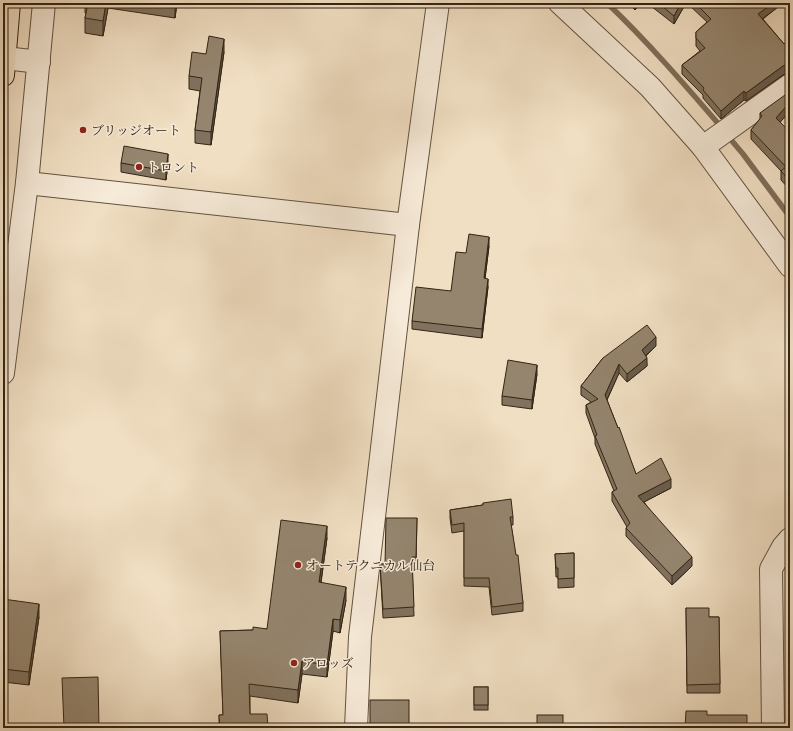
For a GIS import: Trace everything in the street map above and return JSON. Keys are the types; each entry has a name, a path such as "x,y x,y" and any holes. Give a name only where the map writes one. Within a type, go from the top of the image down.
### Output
{"highway":[{"path":"4,66 9,3"}],"street":[{"path":"3,373 27,183 44,3"},
{"path":"356,728 360,637 408,224 438,3"},
{"path":"568,6 650,87 716,138 790,266"},
{"path":"4,66 39,62"},
{"path":"716,138 790,85"},
{"path":"27,183 408,224"},
{"path":"773,728 771,569 783,546 790,539"}],"building":[{"path":"88,3 106,3 103,21 85,18"},
{"path":"658,3 681,3 674,16"},
{"path":"695,3 773,3 758,14 784,44 786,42 790,48 790,64 783,66 746,93 744,91 721,111 703,90 704,88 682,65 705,48 696,38 696,32 711,19"},
{"path":"209,36 224,39 211,132 195,130 202,78 189,76 192,52 206,54"},
{"path":"785,95 790,102 776,118 790,132 790,181 781,171 786,167 751,130 762,116 760,113"},
{"path":"124,146 168,154 166,171 121,163"},
{"path":"469,234 489,237 484,278 488,279 482,329 412,321 416,287 451,291 456,252 466,253"},
{"path":"647,325 656,337 642,350 647,358 627,374 619,364 605,395 618,428 619,427 636,474 661,458 671,479 638,496 692,557 672,576 626,528 630,523 612,492 617,489 595,436 597,435 586,405 598,399 581,386 603,358"},
{"path":"508,360 537,365 532,400 502,396"},
{"path":"511,499 513,517 510,517 516,555 518,555 523,603 492,607 489,578 464,578 464,523 452,525 450,510"},
{"path":"386,518 417,518 416,557 412,557 414,607 383,609 380,564 385,564"},
{"path":"281,520 327,526 319,582 346,587 340,620 333,619 327,665 302,661 298,690 249,684 250,714 267,714 268,728 220,728 219,715 223,715 220,631 253,630 253,627 267,629"},
{"path":"574,553 574,578 558,579 558,568 556,568 555,554"},
{"path":"3,599 39,604 29,672 3,669"},
{"path":"686,608 709,608 709,617 719,617 720,684 687,685"},
{"path":"98,677 99,728 64,728 62,678"},
{"path":"474,687 488,687 488,705 474,705"},
{"path":"370,700 409,700 409,728 370,728"},
{"path":"686,711 707,711 707,715 747,715 747,728 685,728"},
{"path":"537,715 563,715 563,728 537,728"}],"waterway":[{"path":"607,3 652,48 722,128"},
{"path":"727,135 790,217"}],"place":[{"name":"ブリッジオート","path":"83,130"},
{"name":"トロント","path":"139,167"},
{"name":"オートテクニカル仙台","path":"298,565"},
{"name":"アロッズ","path":"294,663"}]}
